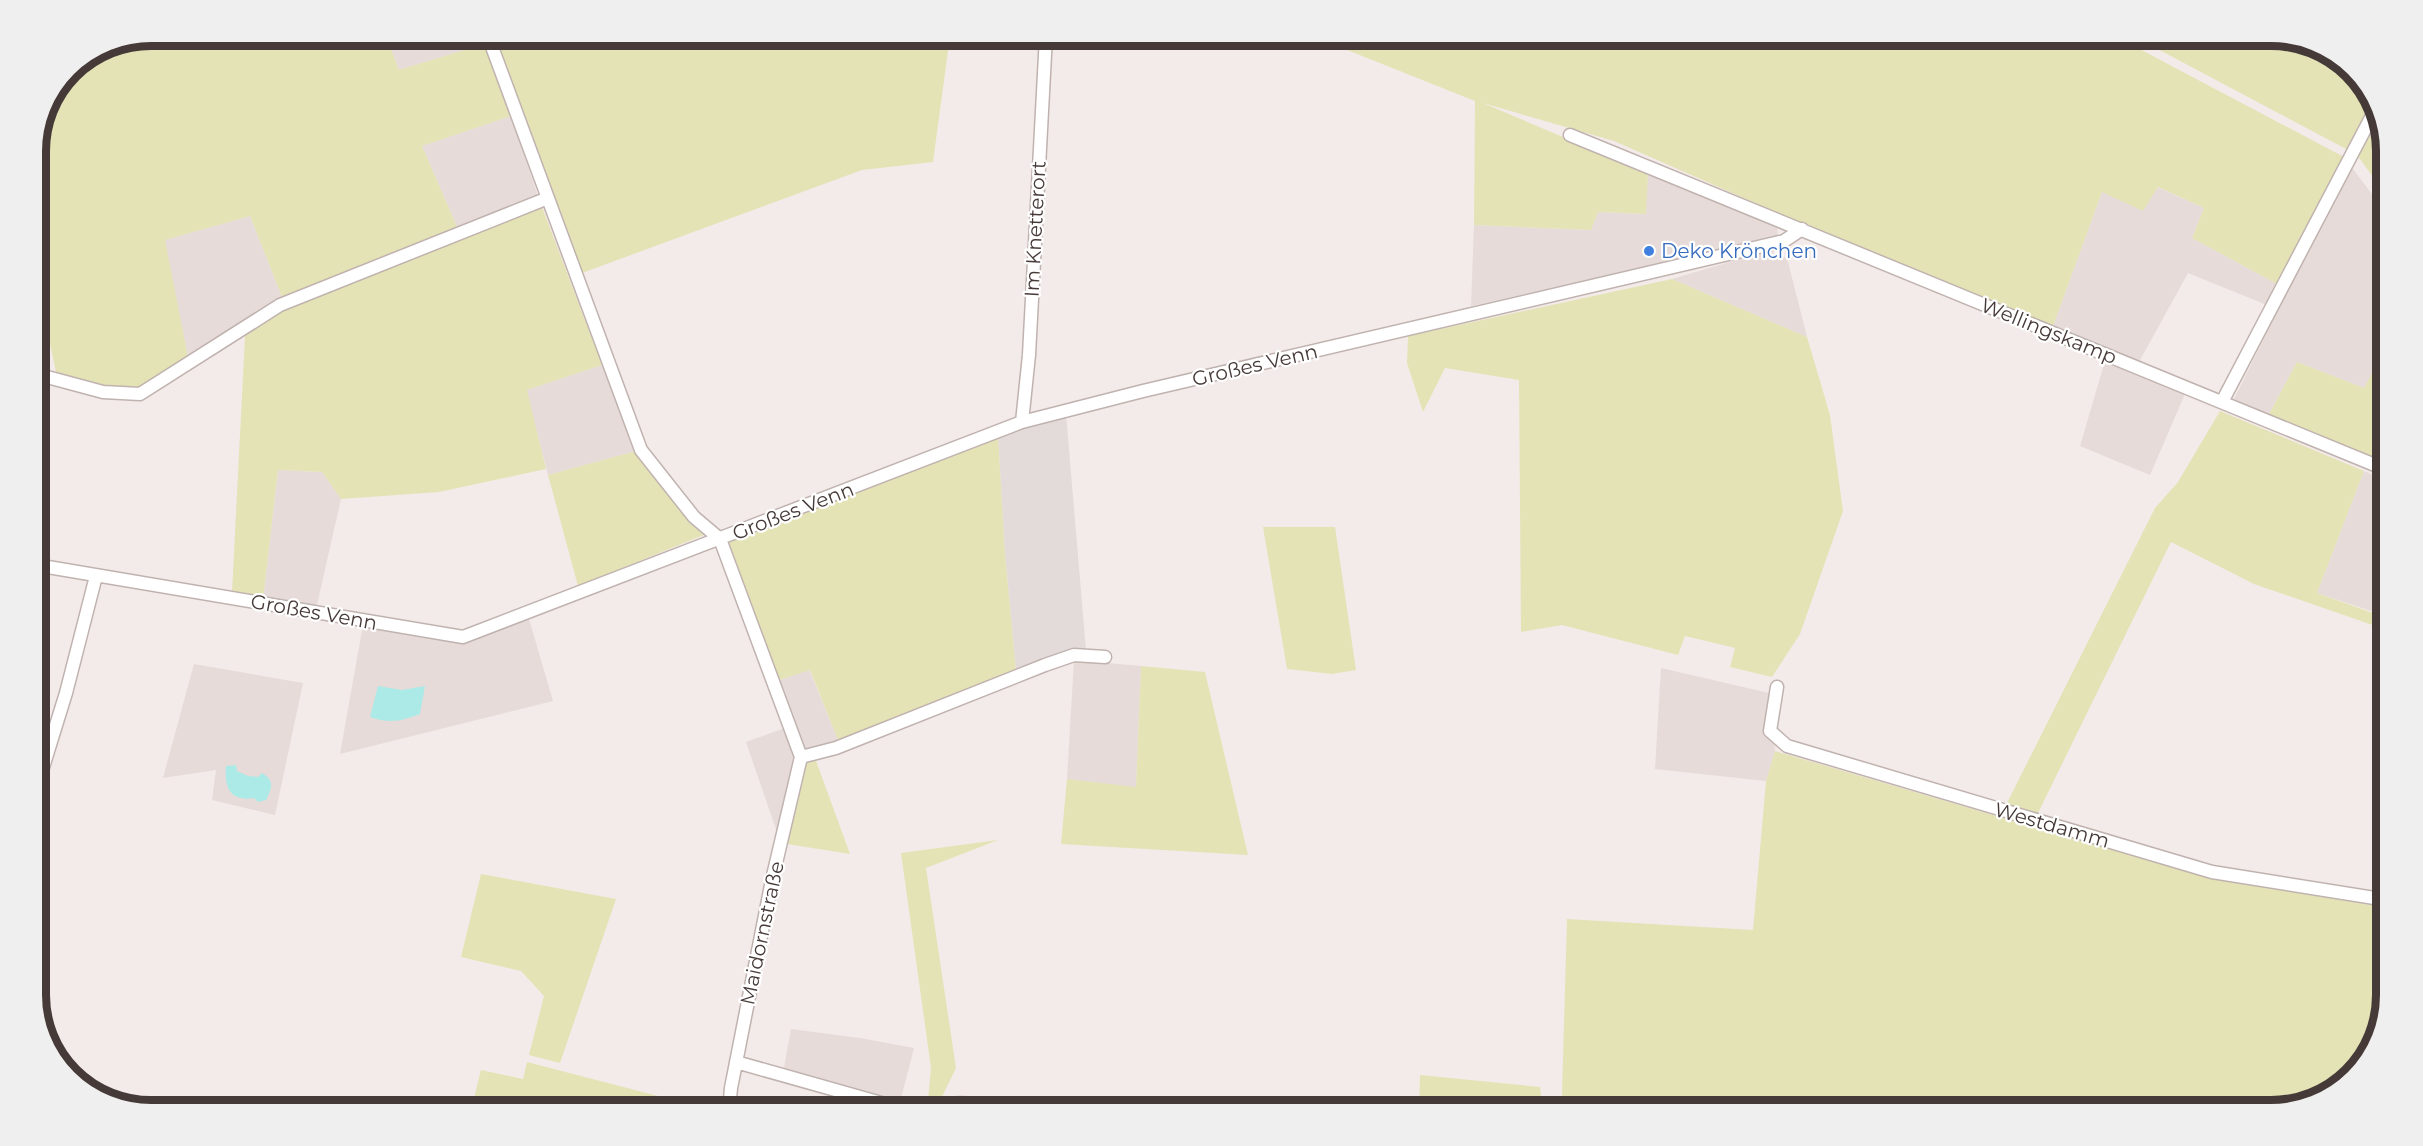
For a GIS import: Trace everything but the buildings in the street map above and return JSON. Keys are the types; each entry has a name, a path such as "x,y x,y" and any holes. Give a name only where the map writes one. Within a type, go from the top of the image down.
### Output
{"street":[{"name":"Großes Venn","path":"492,47 641,450 694,517 720,539"},
{"name":"Im Knetterort","path":"1022,422 1029,355 1045,47"},
{"path":"2222,402 2371,118"},
{"name":"Wellingskamp","path":"1570,135 2376,465"},
{"path":"47,377 103,392 140,394 280,305 548,198"},
{"name":"Großes Venn","path":"47,567 463,637 1022,422 1143,391 1784,241 1802,230"},
{"path":"720,539 801,757 836,748 1045,664 1074,655 1105,657"},
{"path":"47,754 66,693 96,576"},
{"name":"Westdamm","path":"1777,687 1770,731 1787,746 2212,872 2376,898"},
{"name":"Maidornstraße","path":"730,1100 772,880 801,757"},
{"path":"736,1062 871,1100"}],"shaded area":[{"path":"390,47 475,47 399,70"},
{"path":"511,116 539,199 458,229 422,146"},
{"path":"2350,165 2376,199 2376,366 2364,388 2297,362 2268,416 2234,399"},
{"path":"1648,173 1777,224 1778,238 1471,306 1474,225 1591,230 1598,212 1645,214"},
{"path":"2157,187 2204,208 2192,238 2279,285 2269,306 2188,273 2139,362 2053,326 2102,192"},
{"path":"250,216 282,297 188,357 164,240"},
{"path":"1767,251 1787,258 1807,337 1672,279"},
{"path":"2105,361 2185,394 2150,475 2080,446"},
{"path":"602,365 636,451 548,475 526,390"},
{"path":"1066,414 1086,650 1067,651 1016,671 1005,554 998,436"},
{"path":"278,470 322,472 341,499 316,609 263,600"},
{"path":"2364,471 2376,476 2376,613 2317,593"},
{"path":"529,619 553,701 340,754 363,625 463,644"},
{"path":"1074,660 1141,666 1136,788 1067,779"},
{"path":"194,664 303,683 275,815 212,800 216,770 163,778"},
{"path":"1661,668 1769,693 1775,751 1766,781 1655,769"},
{"path":"809,669 838,740 805,750 780,680"},
{"path":"785,728 794,751 793,773 778,835 746,742"},
{"path":"791,1029 914,1048 901,1100 878,1100 783,1073"},
{"path":"957,1095 1028,1100 955,1100"}],"green space":[{"path":"1338,46 2134,46 2344,157 2279,285 2192,238 2204,208 2158,187 2143,211 2102,192 2053,326 1848,244 1614,141 1483,103 1648,173 1646,214 1598,212 1591,230 1474,225 1475,101"},
{"path":"2152,46 2271,46 2305,52 2324,61 2350,82 2368,109 2348,150"},
{"path":"145,47 390,47 399,70 475,47 485,47 511,116 422,146 458,229 282,297 250,216 165,240 188,357 139,388 102,385 56,372 48,334 47,138 57,105 64,93 77,77 93,64 125,50"},
{"path":"496,47 949,47 933,162 862,170 582,273"},
{"path":"2374,131 2376,181 2357,155"},
{"path":"542,207 602,365 527,390 546,469 439,492 341,499 322,472 278,470 263,600 232,592 245,336 281,310"},
{"path":"1672,279 1807,337 1830,415 1843,511 1800,634 1772,677 1730,667 1735,648 1685,636 1678,655 1562,625 1521,632 1519,380 1445,368 1423,412 1407,363 1408,336"},
{"path":"2297,362 2364,388 2376,366 2376,458 2268,416"},
{"path":"2220,411 2364,471 2317,593 2376,614 2376,626 2254,584 2171,542 2037,815 2006,805 2155,508 2178,482"},
{"path":"998,436 1005,554 1016,671 838,740 810,670 779,680 725,543"},
{"path":"636,451 706,534 578,586 548,475"},
{"path":"1263,527 1335,527 1356,670 1332,674 1287,669"},
{"path":"1141,666 1205,672 1248,855 1061,844 1067,779 1136,787"},
{"path":"1775,751 2198,875 2376,906 2376,1008 2366,1041 2350,1064 2330,1082 2305,1094 2285,1099 1564,1100 1567,919 1753,930 1766,781"},
{"path":"815,758 850,854 787,844 806,760"},
{"path":"998,840 926,868 956,1068 940,1100 928,1100 931,1068 901,853"},
{"path":"481,874 616,899 560,1063 529,1055 544,996 521,971 461,957"},
{"path":"527,1062 673,1100 474,1100 481,1070 523,1079"},
{"path":"1420,1075 1540,1087 1542,1100 1419,1100"}],"water":[{"path":"378,686 402,690 425,686 420,714 395,721 370,717"},
{"path":"236,765 237,771 248,776 258,777 262,773 269,779 271,788 266,800 258,802 254,798 239,798 230,791 226,780 226,766"}],"place":[{"name":"Deko Krönchen","path":"1649,251"}]}
